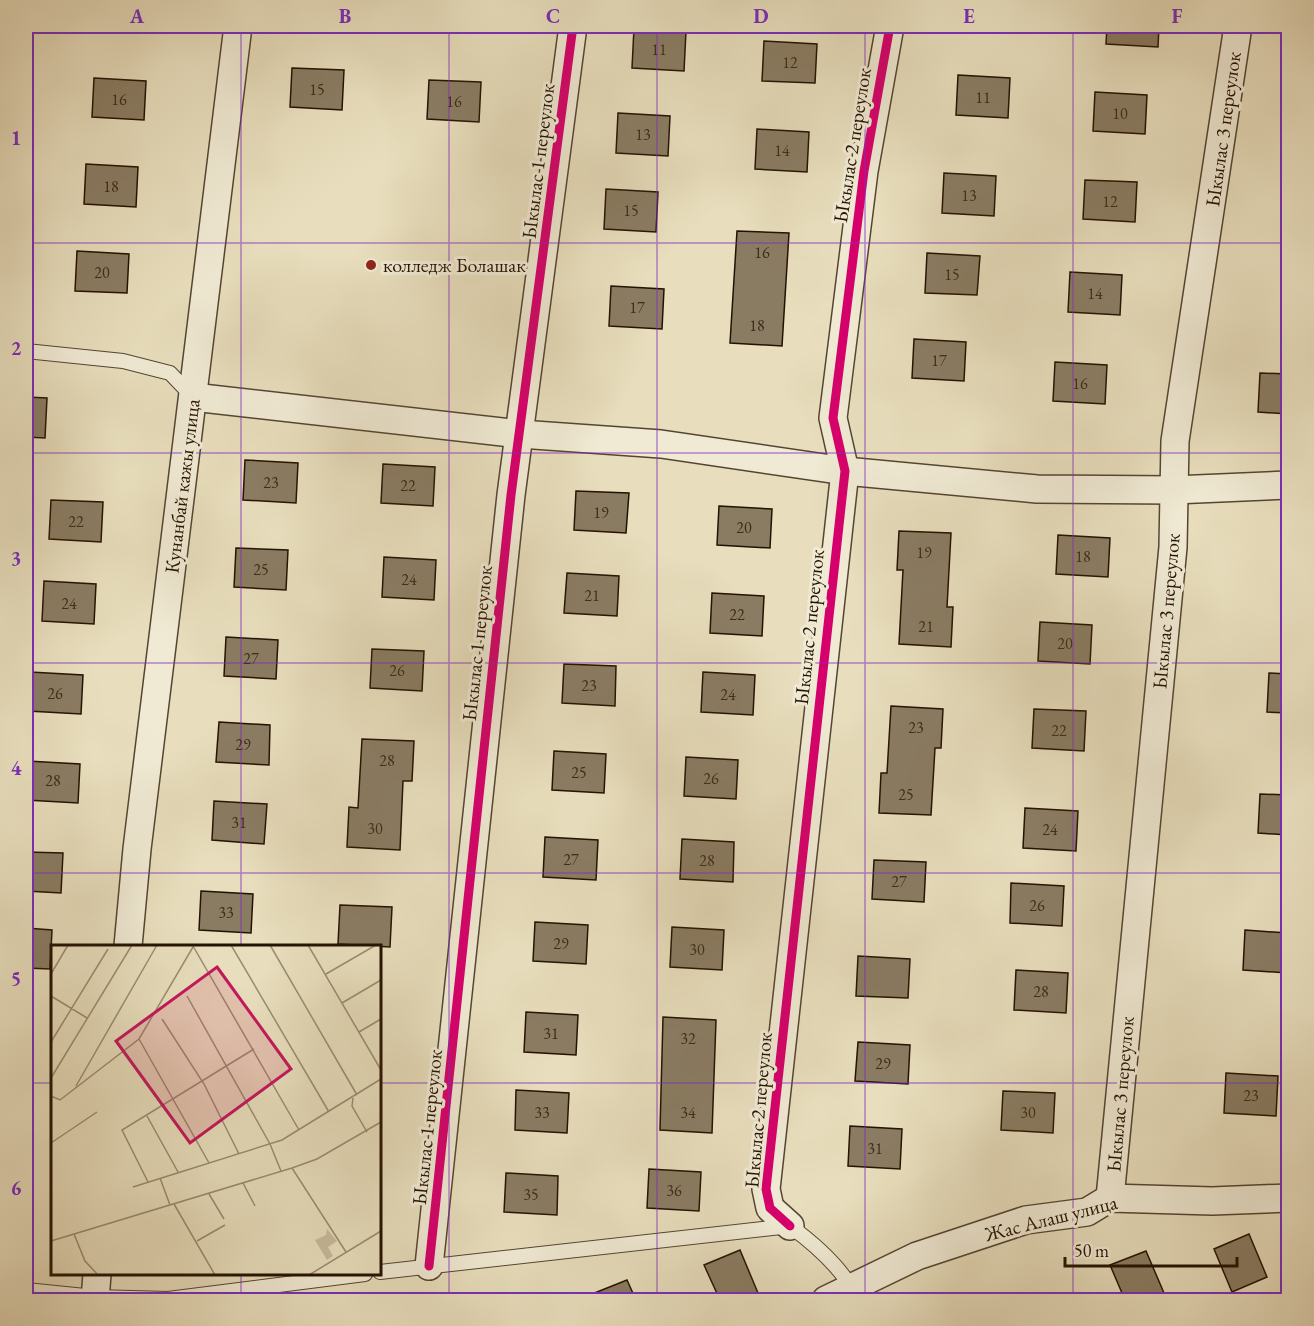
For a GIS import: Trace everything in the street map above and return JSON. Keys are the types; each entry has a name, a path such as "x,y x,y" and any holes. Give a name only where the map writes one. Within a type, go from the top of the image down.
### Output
{"street":[{"name":"Кунанбай кажы улица","path":"128,945 137,849 238,26"},
{"name":"Ыкылас 1 переулок","path":"429,1266 504,554 573,26"},
{"name":"Ыкылас 2 переулок","path":"790,1226 770,1208 766,1189 845,471 833,418 864,171 891,26"},
{"name":"Ыкылас 3 переулок","path":"1110,1198 1172,559 1175,441 1238,26"},
{"path":"193,397 520,434 661,444 845,471 1037,489 1174,490 1288,485"},
{"name":"Жас Алаш улица","path":"826,1300 855,1294 917,1256 1026,1220 1087,1212 1110,1198 1212,1202 1288,1198"}],"lane":[{"path":"26,351 123,361 170,373 193,397"},
{"path":"381,1272 790,1226 809,1240 855,1294"},
{"path":"26,1290 96,1290 168,1299 357,1275"}],"building":[{"path":"1107,26 1159,26 1158,47 1106,44"},
{"path":"634,28 686,31 684,71 632,68"},
{"path":"764,41 817,44 815,83 762,81"},
{"path":"292,68 344,70 342,110 290,107"},
{"path":"958,75 1010,78 1008,118 956,115"},
{"path":"94,78 146,81 144,120 92,117"},
{"path":"429,80 481,82 479,122 427,119"},
{"path":"1095,92 1147,95 1145,134 1093,131"},
{"path":"618,113 670,116 668,156 616,153"},
{"path":"757,129 809,132 807,172 755,169"},
{"path":"86,164 138,167 136,207 84,204"},
{"path":"944,173 996,176 994,216 942,213"},
{"path":"1085,180 1137,182 1135,222 1083,219"},
{"path":"606,189 658,192 656,232 604,229"},
{"path":"737,231 789,233 782,346 730,343"},
{"path":"77,251 129,254 127,293 75,291"},
{"path":"927,253 980,256 977,295 925,293"},
{"path":"1070,272 1122,275 1120,315 1068,312"},
{"path":"611,286 664,289 662,329 609,326"},
{"path":"914,339 966,342 964,381 912,378"},
{"path":"1055,362 1107,365 1105,404 1053,401"},
{"path":"1260,373 1288,374 1288,414 1258,412"},
{"path":"26,397 47,398 45,438 26,437"},
{"path":"245,460 298,463 296,503 243,500"},
{"path":"383,464 435,467 433,506 381,503"},
{"path":"576,491 629,493 626,533 574,530"},
{"path":"51,500 103,502 101,542 49,539"},
{"path":"719,506 772,509 770,548 717,545"},
{"path":"899,531 951,533 947,607 953,607 951,647 899,644 903,570 897,570"},
{"path":"1058,535 1110,538 1108,577 1056,574"},
{"path":"236,548 288,550 286,590 234,587"},
{"path":"384,557 436,560 434,600 382,597"},
{"path":"567,573 619,576 617,616 564,613"},
{"path":"44,581 96,584 94,624 42,621"},
{"path":"712,593 764,596 762,636 710,633"},
{"path":"1040,622 1092,625 1090,664 1038,661"},
{"path":"226,637 278,640 276,679 224,676"},
{"path":"372,649 424,651 422,691 370,688"},
{"path":"564,664 616,666 615,706 562,703"},
{"path":"30,672 83,675 81,714 28,711"},
{"path":"703,672 755,675 753,715 701,712"},
{"path":"1269,673 1288,674 1288,713 1267,712"},
{"path":"891,706 943,709 941,748 935,748 931,815 879,813 881,773 887,773"},
{"path":"1034,709 1086,711 1084,751 1032,748"},
{"path":"219,722 270,725 269,765 216,762"},
{"path":"362,739 414,741 412,781 403,781 400,850 347,847 349,807 358,808"},
{"path":"554,751 606,754 604,793 552,790"},
{"path":"686,757 738,760 736,799 684,796"},
{"path":"27,761 80,764 78,803 26,800"},
{"path":"1260,794 1288,795 1288,835 1258,833"},
{"path":"214,801 267,804 264,844 212,840"},
{"path":"1025,808 1078,811 1076,851 1023,848"},
{"path":"545,837 598,840 596,880 543,877"},
{"path":"682,839 734,842 733,882 680,879"},
{"path":"26,852 63,853 61,893 26,891"},
{"path":"874,860 926,862 924,902 872,899"},
{"path":"1011,883 1064,886 1062,926 1010,923"},
{"path":"201,891 253,894 251,933 199,930"},
{"path":"340,905 392,907 390,947 338,944"},
{"path":"535,922 588,925 586,964 533,961"},
{"path":"672,927 724,930 722,970 670,967"},
{"path":"26,928 52,930 50,969 26,968"},
{"path":"1245,930 1288,933 1288,973 1243,970"},
{"path":"858,956 910,959 908,998 856,996"},
{"path":"1016,970 1068,973 1066,1013 1014,1010"},
{"path":"526,1012 578,1015 576,1055 524,1052"},
{"path":"663,1017 716,1020 712,1133 660,1130"},
{"path":"858,1042 910,1045 908,1084 855,1081"},
{"path":"1226,1073 1278,1076 1276,1116 1224,1113"},
{"path":"516,1090 569,1093 567,1133 515,1130"},
{"path":"1003,1091 1055,1093 1053,1133 1001,1130"},
{"path":"850,1126 902,1129 900,1169 848,1166"},
{"path":"649,1169 701,1172 699,1211 647,1208"},
{"path":"506,1173 558,1176 557,1215 504,1212"},
{"path":"1249,1234 1267,1277 1232,1292 1214,1249"},
{"path":"740,1250 758,1293 740,1300 720,1300 704,1265"},
{"path":"1146,1251 1164,1293 1147,1300 1125,1300 1110,1265"},
{"path":"627,1280 636,1300 577,1300"}],"cycle path":[{"path":"429,1266 511,495 573,26"},
{"path":"790,1226 770,1208 766,1189 845,471 833,418 864,171 890,26"}],"place":[{"name":"колледж Болашак","path":"371,265"}]}
